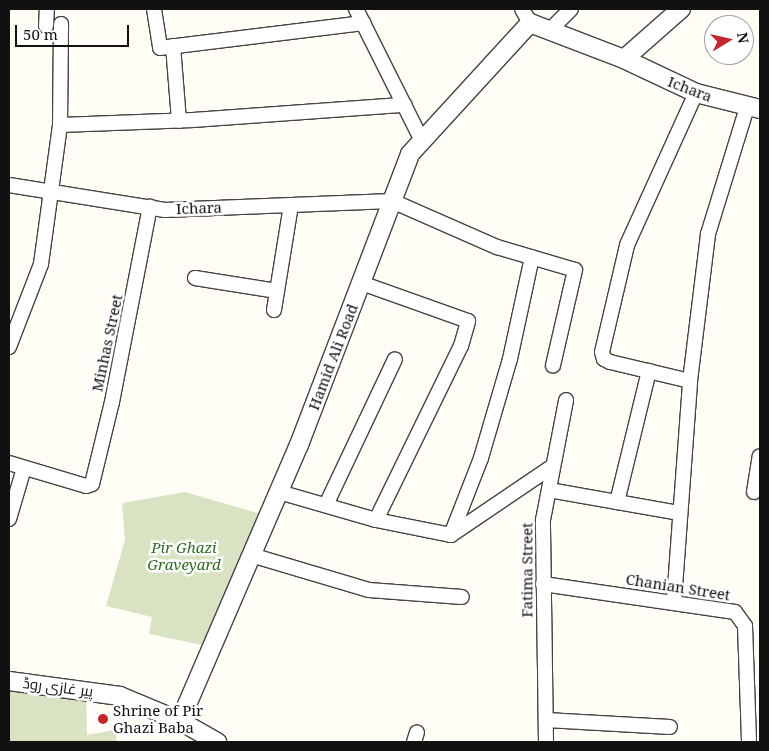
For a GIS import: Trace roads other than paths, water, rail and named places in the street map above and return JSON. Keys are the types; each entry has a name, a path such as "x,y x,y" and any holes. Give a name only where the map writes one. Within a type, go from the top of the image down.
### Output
{"street":[{"path":"46,26 47,9"},
{"path":"154,9 160,48 363,23"},
{"path":"356,9 421,139"},
{"path":"551,29 571,9"},
{"path":"624,59 681,9"},
{"name":"Ichara","path":"526,16 551,29 624,59 696,93 754,108"},
{"name":"Hamid Ali Road","path":"180,721 279,492 410,154 526,16"},
{"path":"9,346 41,264 60,125 61,24"},
{"path":"173,46 179,120"},
{"path":"690,381 610,362 604,359 602,352 627,245 696,93"},
{"path":"60,125 179,120 404,105"},
{"path":"674,601 692,359 708,234 754,108"},
{"name":"Ichara","path":"9,185 165,210 392,201"},
{"path":"392,201 497,247 575,270 553,365"},
{"path":"274,310 291,205"},
{"name":"Minhas Street","path":"24,468 86,486 92,484 112,402 150,207"},
{"path":"451,535 481,458 510,359 532,258"},
{"path":"195,278 277,291"},
{"path":"361,283 469,322 461,346 376,520"},
{"path":"326,505 395,359"},
{"path":"617,502 650,370"},
{"name":"Fatima Street","path":"546,742 542,520 566,400"},
{"path":"754,492 760,456"},
{"path":"9,463 24,468 9,519"},
{"path":"279,492 376,520 451,535 553,466"},
{"path":"548,490 680,513"},
{"path":"251,554 369,590 462,597"},
{"name":"Chanian Street","path":"543,584 674,601 735,612 745,626 753,676 749,742"},
{"name":"پیر غازی روڈ","path":"9,681 120,696 180,721 217,742"},
{"path":"546,720 670,727"}],"place":[{"name":"Shrine of Pir Ghazi Baba","path":"103,719"}],"park label":[{"name":"Pir Ghazi Graveyard","path":"184,556"}]}
